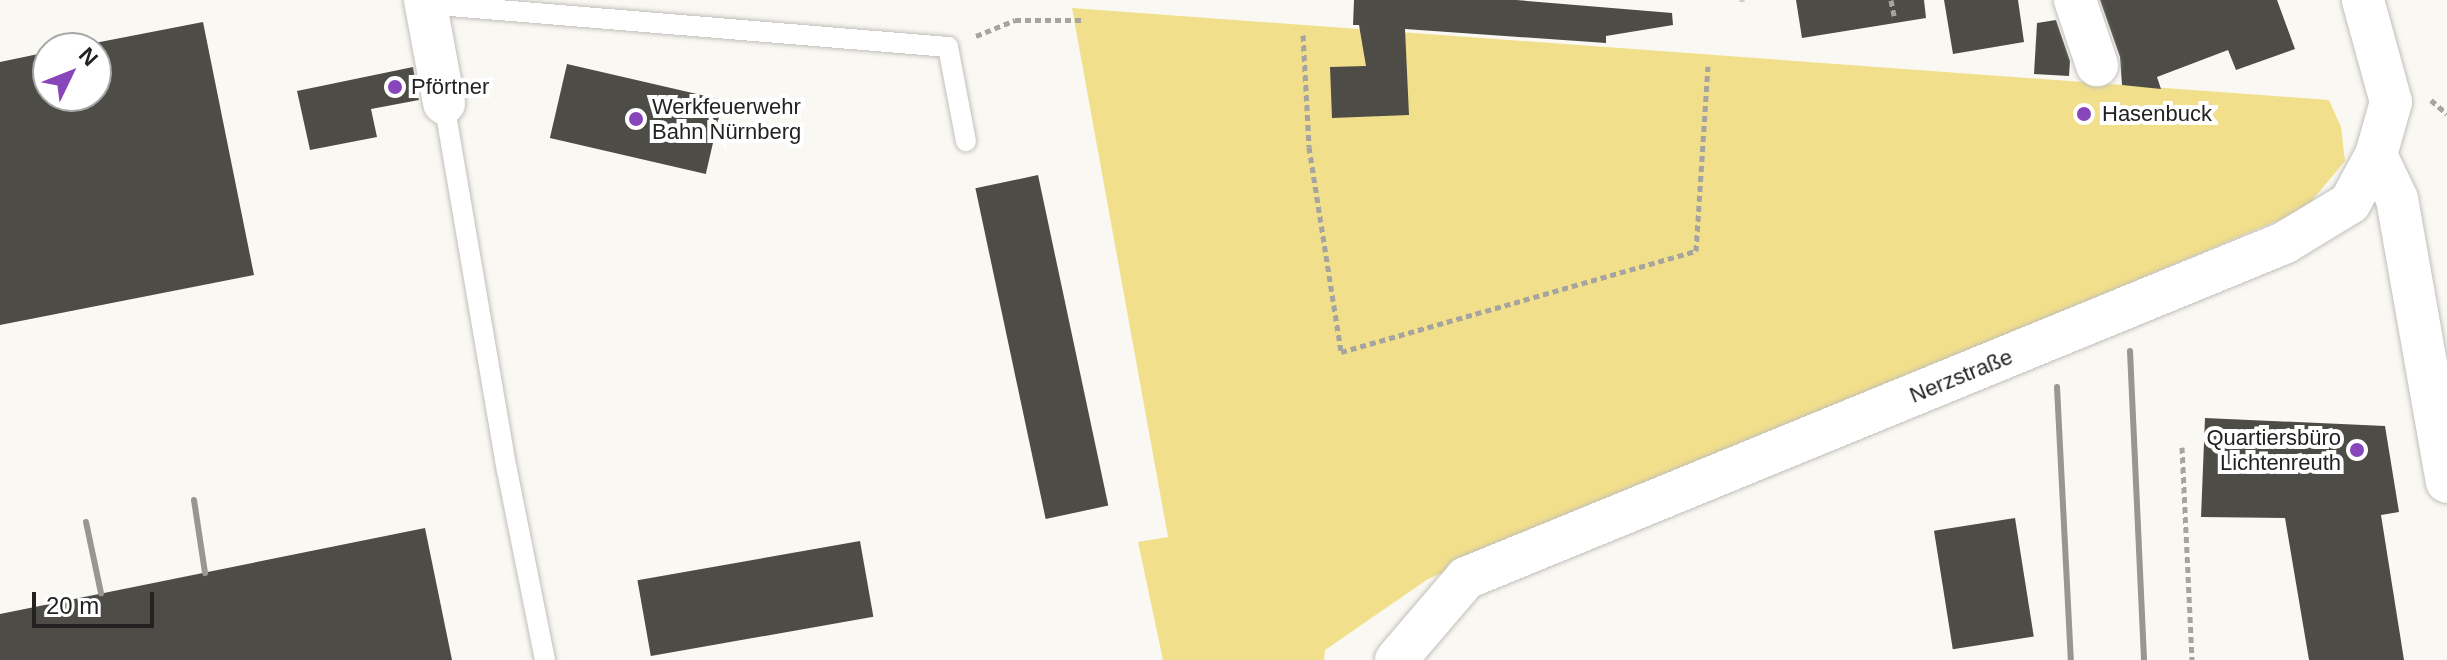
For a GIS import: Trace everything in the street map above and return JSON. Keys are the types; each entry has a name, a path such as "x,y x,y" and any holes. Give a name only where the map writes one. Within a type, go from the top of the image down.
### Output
{"street":[{"path":"2075,0 2097,65"},
{"name":"Nerzstraße","path":"1396,660 1466,578 2284,243 2350,203 2376,155 2391,102 2363,0"},
{"path":"425,2 444,103"},
{"path":"2376,155 2397,199 2447,482"}],"lane":[{"path":"425,2 948,47 966,141"},
{"path":"444,103 507,470 545,660"}],"path":[{"path":"1891,0 1894,16"},
{"path":"948,47 1015,20 1084,20"},
{"path":"1303,35 1309,147 1341,352 1696,251 1708,66"},
{"path":"2182,447 2192,660"}],"shaded area":[{"path":"1072,8 2329,100 2341,127 2345,161 2305,209 1428,579 1325,650 1324,660 1163,660 1138,542 1168,537"}],"building":[{"path":"1354,0 1516,0 1672,13 1673,25 1606,36 1606,43 1405,29 1409,115 1332,118 1330,67 1366,66 1359,25 1353,25"},
{"path":"1796,0 1924,0 1926,18 1802,38"},
{"path":"1944,0 2018,0 2024,42 1953,54"},
{"path":"2100,0 2277,0 2295,49 2236,70 2228,50 2157,77 2161,89 2122,85 2120,57"},
{"path":"2056,20 2070,61 2069,76 2034,74 2037,23"},
{"path":"203,22 254,275 0,325 0,62 32,55 32,112 112,112 112,40"},
{"name":"Werkfeuerwehr Bahn Nürnberg","path":"567,64 723,100 706,174 550,138"},
{"path":"413,67 419,100 371,109 377,137 310,150 297,91"},
{"path":"1038,175 1108,506 1046,519 975,188"},
{"path":"2205,418 2385,426 2399,512 2381,515 2404,660 2309,660 2285,518 2201,517"},
{"path":"2015,518 2034,637 1953,649 1934,531"},
{"path":"425,528 452,660 0,660 0,614"},
{"path":"860,541 873,617 651,656 637,580"}],"railway":[{"path":"2130,351 2144,660"},
{"path":"2057,387 2071,660"},
{"path":"194,500 205,573"},
{"path":"86,522 101,593"}],"place":[{"name":"Pförtner","path":"395,87"},
{"name":"Hasenbuck","path":"2084,114"},
{"name":"Werkfeuerwehr Bahn Nürnberg","path":"636,119"},
{"name":"Quartiersbüro Lichtenreuth","path":"2357,450"}]}
